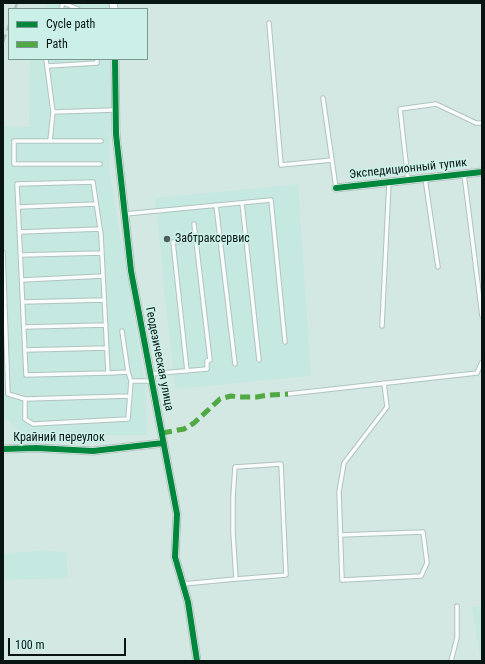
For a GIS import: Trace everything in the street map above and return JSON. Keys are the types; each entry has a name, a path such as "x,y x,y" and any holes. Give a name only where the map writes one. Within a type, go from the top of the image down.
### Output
{"street":[{"name":"Геодезическая улица","path":"115,60 116,134 131,271 177,514 175,557 188,602 197,661"},
{"name":"Экспедиционный тупик","path":"336,188 482,172"},
{"name":"Крайний переулок","path":"3,449 36,448 93,451 163,443"}],"lane":[{"path":"61,8 63,3 76,8"},
{"path":"269,24 281,165 332,160"},
{"path":"46,60 53,112 50,141"},
{"path":"70,64 72,60"},
{"path":"48,66 98,63 97,60"},
{"path":"323,98 336,188"},
{"path":"408,180 400,110 436,104 476,123 482,124"},
{"path":"53,112 115,110"},
{"path":"100,164 14,164 14,141 101,141"},
{"name":"Экспедиционный тупик","path":"464,174 482,316"},
{"path":"425,178 438,267"},
{"path":"108,373 102,253 93,182 18,184 26,375 108,373 128,372"},
{"path":"382,326 389,182"},
{"path":"125,214 271,200 285,342"},
{"path":"242,203 259,360"},
{"path":"18,207 96,204"},
{"path":"216,205 235,364"},
{"path":"131,381 207,369 207,360 210,360 194,224"},
{"path":"20,232 100,229"},
{"path":"187,371 173,242 195,240"},
{"path":"3,252 8,394 25,398 129,396"},
{"path":"21,255 102,253"},
{"path":"22,280 103,276"},
{"path":"23,302 104,300"},
{"path":"24,327 106,325"},
{"path":"25,398 25,419 33,424 128,419 131,381 128,372 122,331"},
{"path":"25,350 107,348"},
{"path":"288,394 477,373 482,362"},
{"path":"340,535 423,532 427,563 421,576 342,580 338,492 344,463 387,407 384,383"},
{"path":"183,584 286,575 281,464 235,467 233,533 236,579"},
{"path":"451,661 458,638 457,606"}],"shaded area":[{"path":"47,3 111,3 111,8 45,8"},
{"path":"30,60 111,60 109,168 145,382 147,435 25,436 3,416 3,127 29,127"},
{"path":"298,184 311,376 175,389 155,198"},
{"path":"44,551 66,552 68,578 3,580 3,553"},
{"path":"482,606 482,661 481,661 472,607"}],"railway":[{"path":"15,8 17,3"},
{"path":"3,42 8,28"}],"marked path":[{"path":"162,433 184,429 194,423 220,399 231,396 257,397 288,394"}],"cycle path":[{"path":"115,60 116,134 131,271 177,514 175,557 188,602 197,661"},
{"path":"336,188 482,172"},
{"path":"3,449 36,448 93,451 163,443"}],"place":[{"name":"Забтраксервис","path":"167,239"}]}
